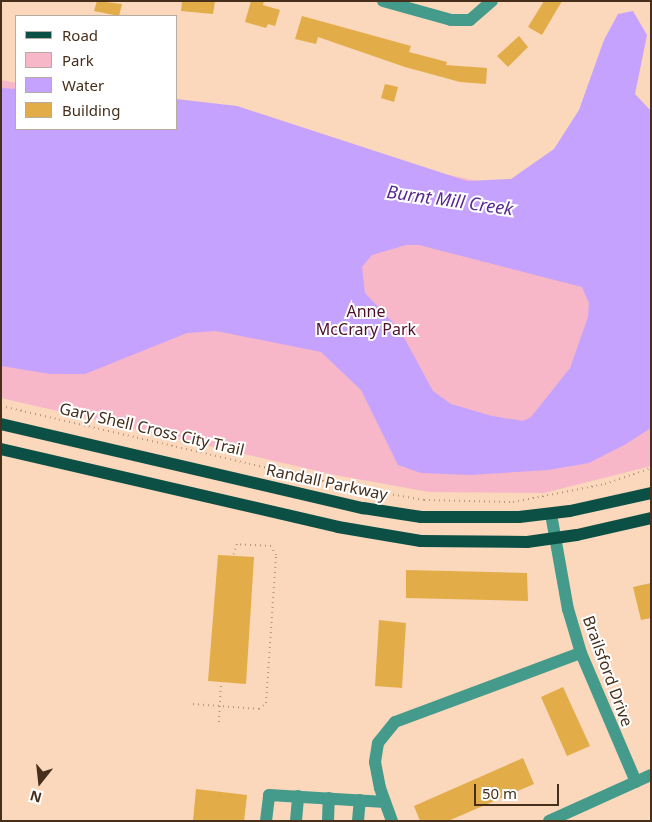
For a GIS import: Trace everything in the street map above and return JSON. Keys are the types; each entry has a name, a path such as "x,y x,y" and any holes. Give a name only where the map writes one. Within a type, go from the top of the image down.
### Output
{"main road":[{"name":"Randall Parkway","path":"1,424 384,512 462,519 551,514 651,493"},
{"path":"1,449 369,534 473,544 556,539 651,518"}],"street":[{"path":"383,1 439,18 470,20 492,1"},
{"name":"Brailsford Drive","path":"551,514 568,609 581,653 636,782"},
{"path":"392,821 375,762 378,743 394,722 581,653"},
{"path":"549,821 651,776"},
{"path":"266,821 269,795 385,802"},
{"path":"296,821 298,796"},
{"path":"328,821 329,798"},
{"path":"358,821 360,800"}],"path":[{"name":"Gary Shell Cross City Trail","path":"1,406 344,486 424,500 513,502 605,484 651,468"},
{"path":"193,704 259,709 266,703 276,555 271,546 237,544 233,556"},
{"path":"219,722 222,682"}],"green space":[{"name":"Anne McCrary Park","path":"1,80 15,83 15,130 178,130 178,117 651,218 651,466 544,493 429,492 335,475 1,398"}],"water":[{"name":"Anne McCrary Park","path":"633,11 647,35 635,94 651,111 651,428 626,444 589,463 548,470 471,475 421,473 398,465 361,390 321,352 216,331 187,333 85,374 50,374 1,366 1,88 15,89 15,130 178,130 178,99 237,106 467,181 511,179 554,149 579,110 604,40 618,14","holes":["406,245 419,245 582,287 589,303 588,317 570,368 531,417 523,421 492,416 451,404 433,391 400,330 365,293 362,267 372,255"]}],"building":[{"path":"97,1 122,4 119,15 94,11"},
{"path":"182,1 215,1 213,14 181,11"},
{"path":"251,1 264,1 263,5 280,10 275,26 268,24 266,28 245,22"},
{"path":"544,1 562,1 542,35 528,27"},
{"path":"302,16 411,46 409,52 447,62 446,65 487,68 486,84 460,82 405,67 318,37 316,44 295,39"},
{"path":"519,36 528,47 508,67 497,56"},
{"path":"385,84 398,87 394,102 381,98"},
{"path":"218,555 254,557 246,684 208,681"},
{"path":"406,570 527,573 528,601 406,598"},
{"path":"651,583 651,618 641,620 633,587"},
{"path":"379,620 406,623 402,688 375,686"},
{"path":"563,687 590,746 567,756 541,697"},
{"path":"523,758 534,784 448,821 420,821 414,806"},
{"path":"196,789 247,795 244,821 193,821"}],"water label":[{"name":"Burnt Mill Creek","path":"450,200"}]}
